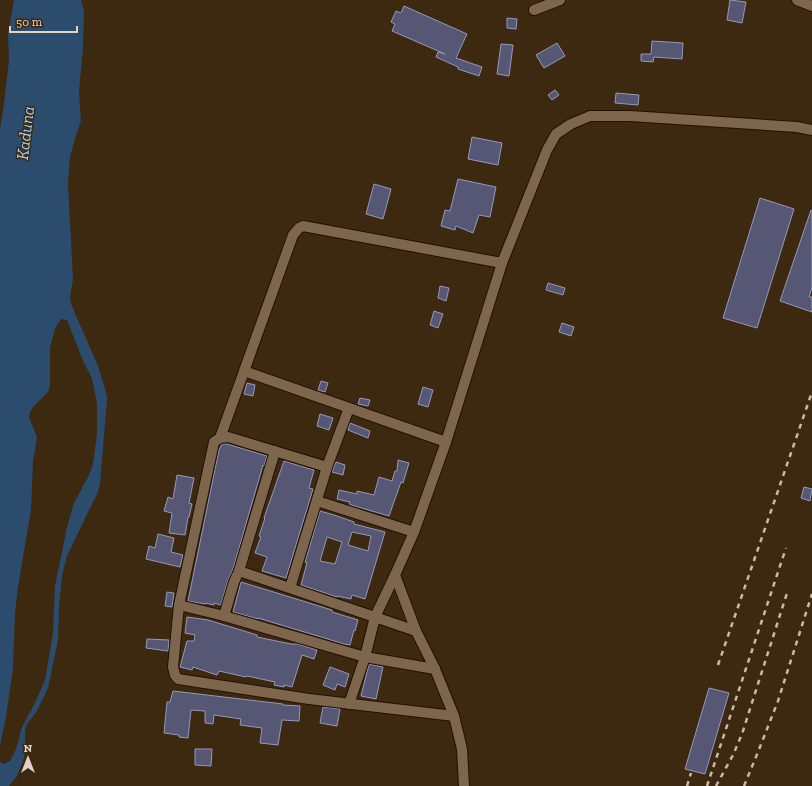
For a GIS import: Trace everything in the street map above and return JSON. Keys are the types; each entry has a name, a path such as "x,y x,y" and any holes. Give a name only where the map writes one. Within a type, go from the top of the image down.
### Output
{"street":[{"path":"534,10 560,0"},
{"path":"797,0 812,6"},
{"path":"349,704 365,657 375,617 414,532 446,442 502,263 547,150 556,134 570,124 590,116 630,116 812,130"},
{"path":"220,438 293,235 299,228 303,226 502,263"},
{"path":"244,371 446,442"},
{"path":"290,588 327,467 349,408"},
{"path":"327,467 228,436 220,438 214,442 179,605 173,667 175,676 178,679 349,704 454,716"},
{"path":"224,616 275,451"},
{"path":"317,501 414,532"},
{"path":"239,571 416,631"},
{"path":"394,575 416,631 435,669 454,716 462,748 464,786"},
{"path":"179,605 224,616 365,657 435,669"}],"water":[{"name":"Kaduna","path":"14,0 81,0 84,11 83,47 79,91 81,121 70,157 68,184 73,279 70,296 71,304 98,366 107,400 100,484 98,492 67,556 62,575 58,640 48,688 37,711 27,724 25,730 24,758 17,776 9,786 0,786 0,762 4,764 10,761 16,749 22,727 45,680 53,633 55,586 67,527 74,503 89,475 93,464 97,432 97,404 92,378 84,363 67,320 62,319 55,329 50,348 50,385 48,392 34,406 29,417 37,437 33,461 31,510 18,587 15,613 13,668 0,746 0,129 9,60 8,35"}],"building":[{"path":"730,0 746,2 742,23 727,20"},
{"path":"404,6 467,34 456,58 482,67 479,76 458,69 458,67 436,57 438,52 445,54 392,31 395,24 391,22 396,11 401,13"},
{"path":"507,18 517,19 516,29 507,28"},
{"path":"652,41 683,43 682,59 654,57 653,62 641,61 641,54 651,54"},
{"path":"557,43 565,56 544,68 536,55"},
{"path":"501,44 513,45 509,76 497,74"},
{"path":"555,90 559,95 552,100 548,95"},
{"path":"616,93 639,95 638,105 615,103"},
{"path":"472,137 502,143 498,165 468,159"},
{"path":"458,179 496,187 490,217 479,215 473,233 456,226 455,230 441,226 445,210 450,211"},
{"path":"374,184 391,189 383,219 366,214"},
{"path":"760,198 794,209 757,328 723,318"},
{"path":"811,210 812,288 809,297 812,297 812,312 780,301"},
{"path":"548,283 565,288 563,295 546,290"},
{"path":"440,286 449,288 446,301 438,298"},
{"path":"434,311 443,314 438,328 430,325"},
{"path":"562,323 574,327 571,336 559,332"},
{"path":"321,381 328,383 325,392 318,390"},
{"path":"247,383 255,385 253,396 244,394"},
{"path":"423,387 433,390 428,407 418,404"},
{"path":"360,398 370,400 368,406 358,404"},
{"path":"320,414 333,418 329,430 317,426"},
{"path":"350,423 370,431 368,438 348,430"},
{"path":"222,444 227,444 267,456 221,605 214,603 214,605 188,601 219,450"},
{"path":"398,460 409,463 403,483 401,482 389,516 351,505 349,504 350,502 337,499 339,490 357,494 357,491 374,495 379,477 392,481 395,471 397,471"},
{"path":"284,461 314,470 309,488 313,489 286,578 262,571 267,557 255,553 261,537 259,536 264,518"},
{"path":"336,462 345,465 343,475 332,472"},
{"path":"177,475 194,478 189,503 192,504 185,535 169,533 172,513 164,511 168,497 173,499"},
{"path":"804,487 812,489 810,501 801,498"},
{"path":"320,511 354,522 354,524 385,532 365,599 352,595 351,599 337,597 301,585 307,563 305,562","holes":["352,532 371,536 368,551 348,545","327,537 342,542 335,564 320,561"]},
{"path":"158,534 174,538 171,552 183,555 180,567 146,559 149,546 155,548"},
{"path":"241,582 332,610 332,612 358,620 350,645 233,612"},
{"path":"167,592 174,593 172,607 165,606"},
{"path":"187,617 208,620 257,635 257,637 298,644 317,650 314,659 302,655 292,687 274,685 275,682 219,671 217,675 193,667 192,670 180,667 187,641 194,641 195,635 185,633"},
{"path":"147,639 169,640 168,651 146,648"},
{"path":"369,664 383,667 376,699 361,696"},
{"path":"330,667 349,674 345,687 337,684 335,690 323,685"},
{"path":"709,688 729,693 705,774 685,769"},
{"path":"173,691 300,706 299,721 282,720 278,745 260,743 262,728 240,725 241,719 214,715 213,724 205,723 205,711 191,710 188,738 179,737 179,735 164,733 167,702 170,702"},
{"path":"323,707 340,709 337,726 320,723"},
{"path":"195,749 212,749 211,766 195,765"}],"railway":[{"path":"718,665 812,392"},
{"path":"707,786 786,548"},
{"path":"716,786 733,755 742,734 788,590"},
{"path":"744,786 778,701 812,594"},
{"path":"687,786 691,773"}]}
